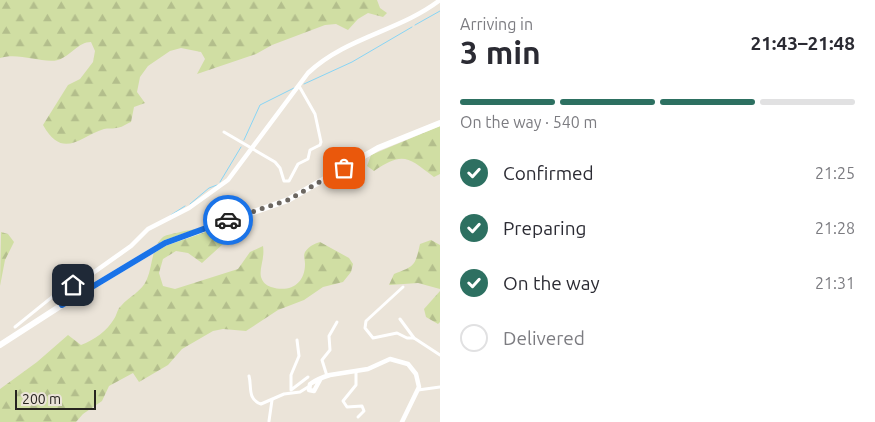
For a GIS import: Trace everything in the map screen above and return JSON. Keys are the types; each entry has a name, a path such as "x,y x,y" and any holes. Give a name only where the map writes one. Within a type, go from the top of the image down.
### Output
{"highway":[{"path":"0,345 165,243 288,200 378,148 440,123"}],"street":[{"path":"15,328 58,293 84,280 131,246 146,231 189,208 228,180 313,69 334,53 425,10 440,0"},
{"path":"224,132 254,148 277,164 286,182 291,179 298,164 308,159 310,150 320,145 321,140 315,114 299,86"},
{"path":"403,286 366,321 365,328 369,336 376,339 397,333 406,338 414,338"},
{"path":"58,293 62,305"},
{"path":"400,319 414,338 440,355"},
{"path":"327,376 322,360 330,350 329,336 337,322"},
{"path":"292,392 292,374 299,356 297,340"},
{"path":"292,392 300,392 308,387 310,391 314,391 321,378 327,376 368,368 385,360 401,360 408,364 416,374 418,390 402,422"},
{"path":"356,371 356,385 343,401 347,407 362,406 364,411 358,417"},
{"path":"249,376 250,393 256,402 261,404 292,392 308,377"},
{"path":"418,390 439,389"},
{"path":"269,421 272,400"}],"green space":[{"path":"0,0 377,0 380,8 387,13 383,17 368,13 358,19 348,30 336,24 325,25 272,45 256,54 197,74 205,59 201,52 181,48 170,51 148,66 140,77 137,92 145,103 134,107 131,122 120,127 104,129 72,143 64,144 57,142 50,136 43,125 68,85 80,79 93,62 95,51 91,42 82,44 67,56 58,60 45,61 15,56 0,58"},
{"path":"440,126 440,174 434,177 418,165 405,159 392,161 374,171 367,166 371,155"},
{"path":"230,223 236,228 234,234 202,263 188,253 176,251 163,259 159,273 163,286 175,289 238,269 250,252 263,246 261,277 265,284 271,287 278,289 290,288 299,282 304,271 305,252 312,245 320,242 349,258 353,264 351,272 343,282 323,287 304,300 278,310 246,331 223,329 213,331 182,349 168,365 139,382 133,373 109,386 102,401 83,414 76,422 0,422 0,389 37,362 68,335 81,345 104,331 114,319 120,307 139,291 145,283 156,246 163,237 183,231"},
{"path":"1,232 8,234 14,242 5,260 0,286"},
{"path":"431,240 440,245 440,289 418,283 389,285 394,274 413,264 420,244"},
{"path":"440,291 440,322 438,324 426,317 424,309"}],"waterway":[{"path":"415,25 440,11"},
{"path":"304,84 352,62 412,27"},
{"path":"244,140 260,105 294,88"},
{"path":"220,182 241,147"},
{"path":"190,204 209,188 217,185"},
{"path":"171,215 185,206"}],"way so far":[{"path":"228,220 288,200 344,168"}],"route":[{"path":"73,285 58,293 62,305 165,243 228,220"}]}
